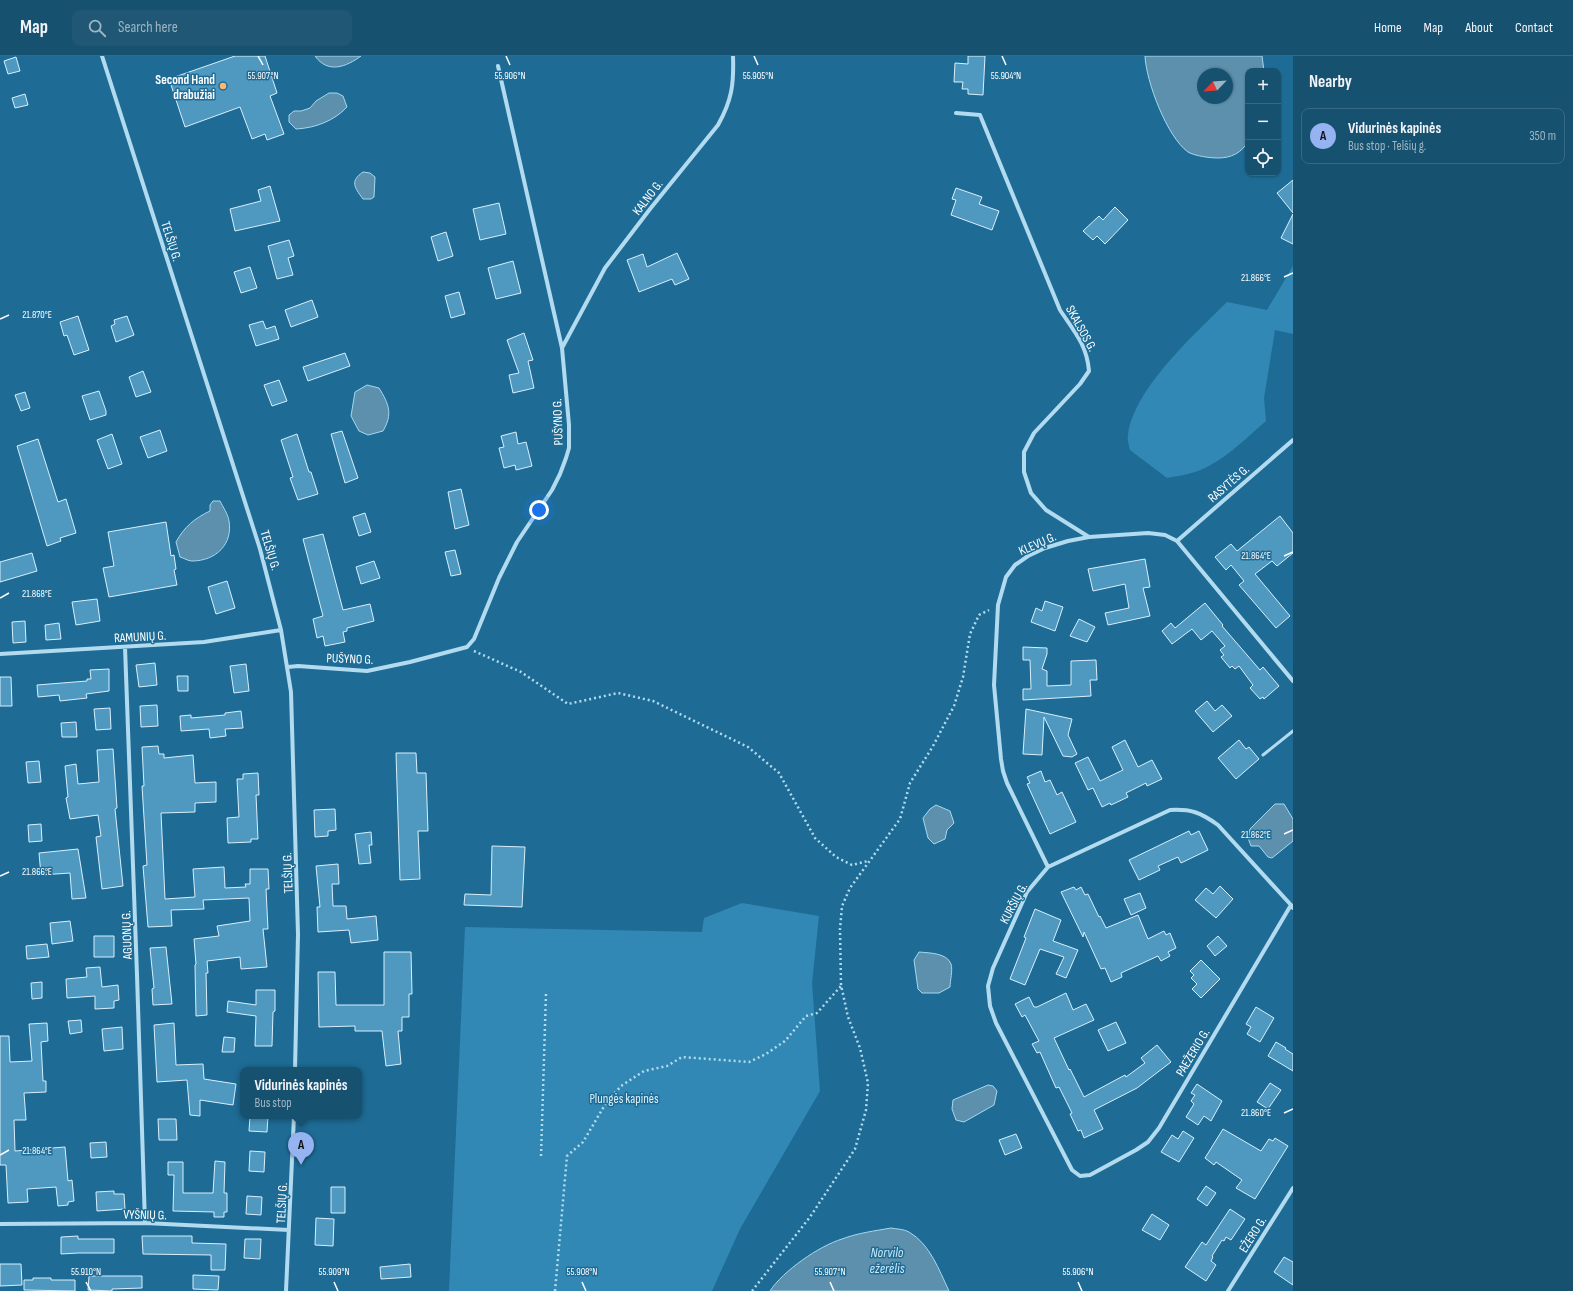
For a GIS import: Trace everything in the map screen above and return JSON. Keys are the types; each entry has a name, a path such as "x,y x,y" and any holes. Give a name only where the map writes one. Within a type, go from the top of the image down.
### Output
{"street":[{"name":"TELŠIŲ G.","path":"102,56 260,549 281,630 291,692 298,934 295,1067"},
{"name":"KALNO G.","path":"562,348 605,268 718,124 726,111 731,97 734,77 733,56"},
{"name":"PUŠYNO G.","path":"288,667 306,666 367,671 402,664 467,647 474,639 499,578 517,542 552,490 566,458 569,448 569,426 562,348 498,66"},
{"name":"SKALSOS G.","path":"956,114 980,116 1060,310 1079,338 1088,356 1089,371 1034,433 1024,452 1024,472 1031,493 1046,510 1089,537"},
{"name":"RASYTĖS G.","path":"1177,541 1293,440"},
{"name":"KLEVŲ G.","path":"1048,867 1003,771 994,685 998,605 1006,578 1015,565 1028,556 1045,548 1068,541 1089,537 1148,533 1165,535 1177,541"},
{"path":"1177,541 1293,681"},
{"name":"RAMUNIŲ G.","path":"0,654 204,642 281,630"},
{"name":"AGUONŲ G.","path":"124,647 138,975 145,1223"},
{"name":"KURŠIŲ G.","path":"1080,1176 1072,1170 996,1023 990,1006 988,986 993,968 1027,892 1048,867 1170,810 1187,810 1204,814 1218,825 1292,906"},
{"name":"PAEŽERIO G.","path":"1080,1176 1090,1175 1148,1142 1163,1121 1292,906"},
{"name":"TELŠIŲ G.","path":"286,1291 294,1119"},
{"name":"EŽERO G.","path":"1228,1291 1293,1188"},
{"name":"VYŠNIŲ G.","path":"0,1224 145,1223 289,1230"}],"lane":[{"path":"1263,755 1293,731"}],"path":[{"path":"752,1291 810,1217 855,1149 866,1110 868,1083 860,1048 848,1017 841,985 840,929 842,906 850,888 900,819 910,783 933,746 954,706 963,677 970,634 979,616 998,605"},
{"path":"467,647 521,672 568,704 618,693 653,701 748,747 779,773 815,838 836,858 852,865 869,861"},
{"path":"555,1291 567,1156 583,1142 606,1103 621,1086 644,1071 667,1066 682,1058 749,1062 766,1054 785,1041 806,1016 817,1013 841,985"},
{"path":"541,1156 546,993"}],"green space":[{"path":"1293,266 1293,334 1275,330 1264,398 1266,421 1233,450 1215,463 1195,472 1167,478 1130,450 1128,435 1133,417 1142,399 1168,363 1227,302 1267,310"},
{"name":"Plungės kapinės","path":"742,903 819,916 812,983 820,1091 740,1229 712,1291 449,1291 465,927 702,932 704,918"}],"water":[{"path":"315,56 361,56 343,66 331,67 320,62"},
{"path":"1145,56 1262,56 1264,68 1245,68 1245,146 1236,154 1223,158 1195,155 1188,152 1180,145 1165,122 1149,79"},
{"path":"329,93 337,93 343,96 347,107 342,112 324,123 310,127 296,129 289,122 289,115 294,111 301,111 310,108 316,101"},
{"path":"363,172 370,173 375,177 374,197 371,199 363,199 356,188 356,178"},
{"path":"367,385 379,388 387,404 389,414 383,431 368,435 359,431 351,416 355,392"},
{"path":"213,501 220,501 227,513 230,529 225,544 221,550 208,558 189,561 180,557 176,542 190,524 210,511 210,505"},
{"path":"1275,804 1284,804 1293,819 1293,841 1272,858 1268,857 1259,846 1251,846 1248,838 1250,829"},
{"path":"936,805 950,811 954,823 947,830 945,839 934,844 928,838 923,818 930,809"},
{"path":"919,952 938,954 949,960 952,969 950,987 939,993 922,993 918,989 914,960"},
{"path":"988,1085 993,1086 997,1091 994,1105 964,1122 956,1120 952,1109 953,1100"},
{"name":"Norvilo ežerėlis","path":"891,1228 907,1231 923,1243 933,1258 949,1291 770,1291 792,1268 823,1247 854,1235"}],"building":[{"name":"Second Hand drabužiai","path":"235,56 265,56 277,93 270,96 284,134 267,140 265,134 252,139 240,107 185,127 169,79"},
{"path":"968,56 985,56 983,95 968,94 968,89 962,89 963,82 954,82 955,63 968,64"},
{"path":"16,57 20,71 8,74 4,61"},
{"path":"25,94 28,105 15,108 12,98"},
{"path":"1293,180 1293,213 1277,193"},
{"path":"270,186 280,221 235,231 230,209 261,201 258,190"},
{"path":"956,188 982,197 979,204 999,211 992,230 951,215 956,200 952,199"},
{"path":"499,203 506,234 480,240 473,209"},
{"path":"1115,207 1128,220 1105,244 1097,236 1093,240 1083,231 1099,216 1103,220"},
{"path":"1293,214 1293,244 1281,238"},
{"path":"446,232 453,256 438,261 431,237"},
{"path":"289,240 294,256 288,258 293,275 277,279 268,246"},
{"path":"677,253 689,279 675,285 672,279 639,292 627,260 643,254 647,267"},
{"path":"513,261 521,293 496,299 488,268"},
{"path":"250,267 257,288 241,293 234,272"},
{"path":"459,292 465,314 451,318 445,296"},
{"path":"312,300 318,317 291,327 285,310"},
{"path":"78,316 89,350 74,355 67,335 64,336 60,322"},
{"path":"127,316 134,335 116,342 111,326 115,324 114,320"},
{"path":"263,321 266,329 275,326 279,339 256,346 249,325"},
{"path":"524,333 533,360 528,361 534,388 513,393 509,375 519,373 507,340"},
{"path":"345,353 350,366 308,381 303,367"},
{"path":"143,371 151,392 136,397 129,377"},
{"path":"279,380 287,401 272,406 264,385"},
{"path":"99,391 106,415 90,420 82,396"},
{"path":"25,392 30,408 21,411 15,395"},
{"path":"160,430 167,451 148,458 140,437"},
{"path":"342,431 358,478 345,483 331,434"},
{"path":"516,432 518,444 526,442 532,466 516,470 515,465 504,468 499,448 504,447 501,436"},
{"path":"112,434 122,464 108,469 97,440"},
{"path":"297,434 309,472 311,472 318,494 298,500 290,478 293,477 281,440"},
{"path":"38,439 58,502 66,499 76,533 60,538 61,541 47,546 17,446"},
{"path":"461,489 469,525 455,529 448,492"},
{"path":"365,513 371,532 359,536 353,517"},
{"path":"1280,516 1293,533 1293,553 1277,566 1272,561 1255,574 1290,616 1276,628 1239,585 1244,581 1231,565 1226,570 1215,557 1231,544 1237,551"},
{"path":"166,522 171,556 174,555 176,569 174,570 177,585 109,597 103,568 114,566 108,532"},
{"path":"323,534 343,610 370,604 374,621 347,628 347,631 343,632 345,642 325,646 323,636 317,638 313,619 323,616 303,539"},
{"path":"455,550 461,574 451,576 445,552"},
{"path":"32,553 37,571 0,582 0,562"},
{"path":"1145,559 1150,587 1143,588 1150,616 1108,625 1105,613 1129,608 1125,584 1093,591 1088,569"},
{"path":"374,561 380,578 361,584 356,567"},
{"path":"227,581 235,608 216,614 208,587"},
{"path":"97,599 100,621 76,625 72,602"},
{"path":"1045,601 1063,607 1055,631 1031,622 1036,608 1042,611"},
{"path":"1205,603 1223,625 1222,626 1260,670 1263,667 1279,686 1264,699 1263,697 1260,699 1250,688 1253,685 1239,666 1235,669 1232,666 1230,668 1221,657 1224,655 1220,650 1225,646 1212,631 1201,640 1192,629 1172,644 1162,631 1171,623 1175,628"},
{"path":"1079,619 1095,627 1087,642 1070,636"},
{"path":"25,621 26,642 13,643 12,622"},
{"path":"59,623 61,639 46,640 45,625"},
{"path":"1023,647 1047,648 1047,654 1042,669 1047,671 1047,686 1071,685 1071,661 1096,660 1097,680 1090,680 1091,696 1023,700 1023,689 1031,689 1030,660 1023,660"},
{"path":"155,663 157,685 139,687 136,665"},
{"path":"246,664 249,691 234,693 230,666"},
{"path":"109,669 109,691 86,694 87,698 60,701 59,695 38,697 37,685 87,681 87,679 91,679 90,670"},
{"path":"177,676 188,676 188,691 178,691"},
{"path":"0,677 11,677 12,706 0,706"},
{"path":"1207,701 1215,711 1222,705 1232,716 1213,732 1195,711"},
{"path":"157,705 158,726 141,727 140,706"},
{"path":"110,708 111,729 96,730 94,709"},
{"path":"1026,709 1072,719 1068,735 1077,754 1072,757 1063,756 1044,717 1042,755 1023,754"},
{"path":"241,711 243,728 225,729 226,736 210,738 209,729 181,731 180,716 191,715 191,718 225,715 225,713"},
{"path":"76,722 77,737 62,737 61,723"},
{"path":"1125,740 1138,767 1152,760 1162,779 1147,786 1146,783 1126,793 1128,797 1111,805 1110,803 1102,807 1093,788 1088,790 1075,763 1088,757 1100,781 1123,770 1112,747"},
{"path":"1239,740 1246,749 1249,747 1259,759 1236,779 1218,758"},
{"path":"158,746 159,754 164,754 164,758 193,755 195,783 216,782 216,802 195,803 195,812 161,813 165,899 195,897 193,869 224,867 225,888 246,887 245,884 250,884 250,869 268,869 269,889 266,889 268,929 263,929 267,967 241,969 240,957 207,961 207,1015 196,1016 196,964 194,939 219,936 217,926 250,921 249,898 203,900 204,909 171,910 172,926 148,927 143,866 147,865 142,786 144,786 142,747"},
{"path":"113,749 117,808 115,809 123,886 102,889 96,837 101,836 98,815 70,819 66,798 68,797 65,766 76,764 78,784 99,782 97,750"},
{"path":"396,753 416,753 417,773 426,773 428,831 418,831 420,879 400,880"},
{"path":"39,761 41,782 28,783 26,762"},
{"path":"1041,771 1045,782 1050,780 1057,795 1062,792 1076,822 1050,834 1027,784 1030,783 1027,777"},
{"path":"258,773 259,795 256,795 258,839 251,839 251,842 228,843 227,818 239,817 237,779 243,779 243,774"},
{"path":"335,809 336,830 328,831 328,836 315,837 314,810"},
{"path":"41,824 42,841 29,842 28,825"},
{"path":"1189,831 1191,835 1199,831 1208,850 1181,863 1178,857 1158,866 1160,870 1139,880 1129,860"},
{"path":"371,832 372,845 369,845 371,863 359,864 355,834"},
{"path":"492,846 525,847 522,907 464,905 465,894 491,895"},
{"path":"78,849 86,898 72,899 70,873 41,875 39,853"},
{"path":"338,864 339,884 332,884 333,906 346,906 347,919 376,916 378,940 351,943 349,930 318,932 317,907 320,907 316,866"},
{"path":"1220,886 1233,899 1216,918 1195,900 1206,888 1213,894"},
{"path":"1074,887 1076,890 1081,887 1085,895 1088,894 1106,928 1138,915 1148,939 1164,931 1166,935 1170,933 1176,948 1168,952 1170,956 1161,961 1158,956 1121,973 1122,977 1111,982 1105,968 1101,969 1084,932 1083,937 1061,892"},
{"path":"1140,893 1146,908 1131,915 1124,899"},
{"path":"1035,909 1061,920 1053,941 1078,950 1066,978 1056,974 1064,957 1040,949 1025,985 1010,979 1026,938 1024,937"},
{"path":"70,921 73,941 52,944 50,923"},
{"path":"94,936 114,936 114,957 94,957"},
{"path":"1218,936 1227,946 1215,956 1207,946"},
{"path":"47,944 49,957 27,959 26,946"},
{"path":"166,947 172,1004 153,1005 152,989 154,988 150,948"},
{"path":"384,952 411,952 412,994 409,994 409,1017 402,1017 402,1031 398,1031 401,1064 386,1066 382,1031 355,1031 355,1026 319,1027 318,972 335,972 336,1005 384,1005"},
{"path":"1201,960 1220,979 1201,998 1192,989 1197,984 1191,978 1194,975 1190,971"},
{"path":"100,967 102,987 118,985 119,1000 114,1001 114,1008 95,1009 95,996 67,998 66,979 87,977 86,968"},
{"path":"42,982 42,998 32,999 31,983"},
{"path":"256,990 275,990 272,1046 255,1046 256,1016 227,1012 228,1001 256,1005"},
{"path":"1066,993 1073,1010 1086,1004 1094,1020 1054,1038 1084,1097 1125,1075 1126,1077 1145,1063 1141,1058 1157,1045 1171,1062 1137,1088 1094,1110 1103,1129 1084,1138 1081,1130 1078,1131 1070,1114 1072,1113 1059,1087 1056,1088 1040,1052 1037,1053 1032,1044 1039,1041 1025,1015 1022,1017 1015,1004 1029,997 1034,1007 1037,1007"},
{"path":"1256,1007 1274,1018 1260,1042 1247,1034 1251,1027 1246,1024"},
{"path":"81,1020 82,1032 70,1034 68,1021"},
{"path":"1116,1022 1126,1043 1108,1051 1098,1030"},
{"path":"47,1023 48,1041 41,1042 43,1081 46,1081 46,1092 24,1093 26,1120 14,1120 15,1151 65,1147 68,1181 72,1180 74,1201 68,1202 68,1205 58,1206 56,1187 27,1189 28,1202 8,1203 6,1165 0,1165 0,1036 9,1036 10,1062 32,1061 29,1024"},
{"path":"174,1023 176,1065 203,1064 204,1079 236,1084 233,1105 200,1100 200,1116 190,1115 187,1080 157,1082 154,1025"},
{"path":"122,1027 123,1049 104,1051 102,1029"},
{"path":"224,1037 235,1038 234,1052 222,1052"},
{"path":"1276,1042 1293,1054 1293,1071 1268,1056"},
{"path":"1270,1083 1281,1090 1268,1109 1257,1102"},
{"path":"1197,1084 1222,1101 1211,1121 1204,1116 1198,1125 1186,1117 1194,1104 1191,1101 1195,1095 1191,1093"},
{"path":"158,1119 176,1119 177,1140 159,1140"},
{"path":"250,1119 268,1119 267,1132 249,1131"},
{"path":"1223,1129 1261,1151 1269,1139 1273,1141 1275,1138 1288,1146 1255,1199 1236,1188 1242,1180 1216,1162 1214,1165 1205,1158"},
{"path":"1183,1131 1194,1138 1179,1162 1161,1152 1172,1135 1178,1139"},
{"path":"1016,1134 1022,1148 1005,1155 999,1140"},
{"path":"106,1142 107,1157 91,1158 90,1143"},
{"path":"250,1151 265,1152 264,1172 249,1171"},
{"path":"215,1161 225,1162 224,1193 227,1193 227,1212 224,1212 224,1217 214,1217 214,1212 173,1211 174,1175 168,1175 168,1162 183,1162 183,1193 213,1193"},
{"path":"1206,1186 1216,1193 1207,1206 1197,1199"},
{"path":"331,1187 345,1187 345,1213 331,1213"},
{"path":"114,1191 114,1194 124,1194 125,1209 97,1211 96,1192"},
{"path":"247,1196 262,1197 261,1215 246,1214"},
{"path":"1230,1209 1245,1219 1231,1240 1226,1237 1224,1241 1222,1240 1212,1256 1211,1261 1216,1265 1206,1281 1185,1267 1202,1242 1206,1245"},
{"path":"1152,1214 1169,1225 1160,1240 1142,1230"},
{"path":"316,1218 334,1219 333,1246 315,1245"},
{"path":"78,1236 78,1239 114,1239 114,1253 61,1254 61,1237"},
{"path":"142,1236 192,1236 192,1243 226,1244 225,1270 211,1270 211,1255 143,1254"},
{"path":"245,1239 261,1239 260,1259 244,1258"},
{"path":"1284,1257 1293,1262 1293,1285 1274,1272"},
{"path":"0,1264 21,1264 22,1285 0,1286"},
{"path":"410,1264 411,1277 381,1279 380,1267"},
{"path":"193,1275 219,1276 218,1290 193,1289"},
{"path":"89,1276 142,1276 142,1288 112,1289 112,1291 88,1290"},
{"path":"33,1278 75,1280 75,1291 24,1290 24,1280 33,1280"}],"place":[{"name":"Second Hand drabužiai","path":"223,86"},
{"name":"Vidurinės kapinės","path":"301,1165"}]}
